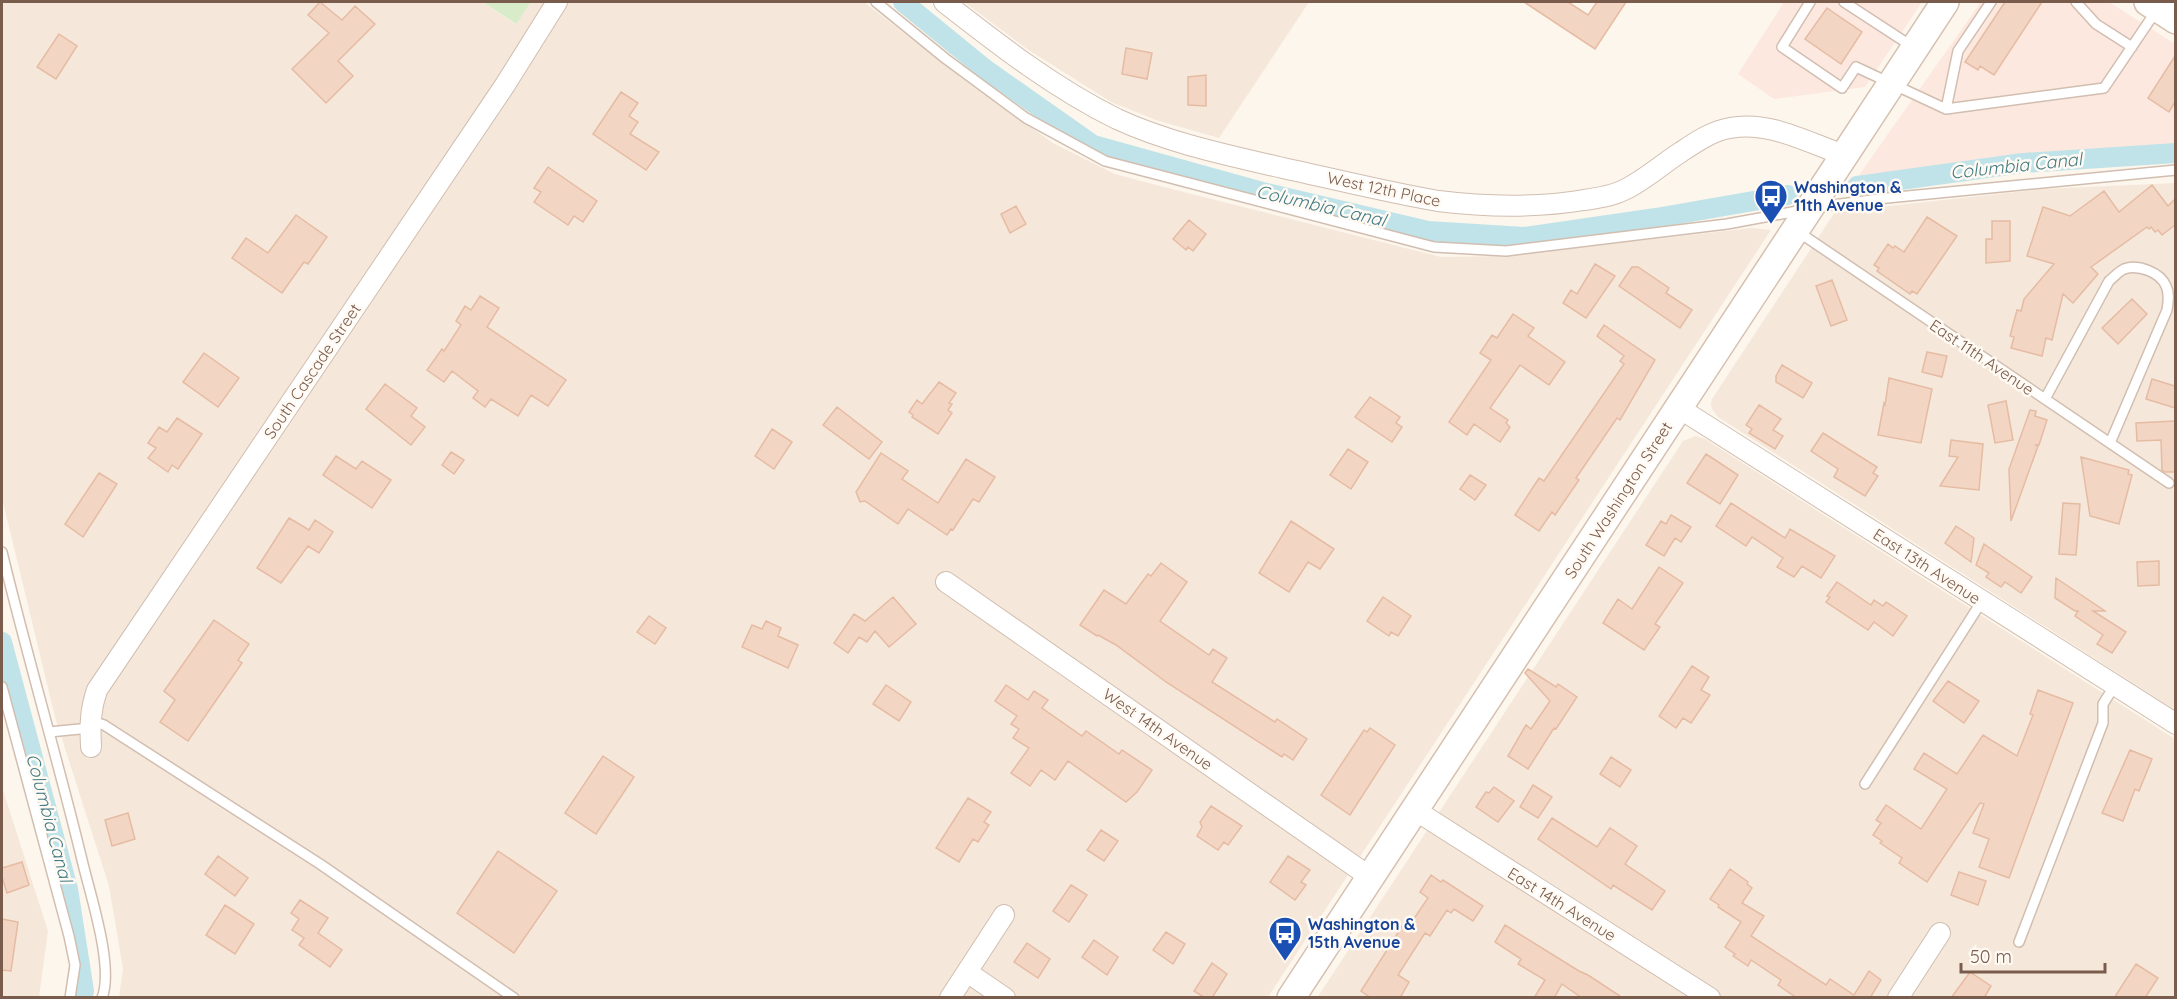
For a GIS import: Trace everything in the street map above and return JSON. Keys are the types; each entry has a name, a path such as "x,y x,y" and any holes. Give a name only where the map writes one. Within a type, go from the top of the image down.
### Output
{"main road":[{"name":"South Washington Street","path":"1291,998 1915,48 1937,7"}],"street":[{"name":"South Cascade Street","path":"90,732 91,706 97,690 505,85 558,2"},
{"name":"West 12th Place","path":"944,2 1022,62 1118,119 1148,131 1231,156 1438,201 1470,205 1542,205 1611,195 1649,176 1696,142 1730,128 1768,129 1844,155"},
{"name":"East 13th Avenue","path":"1679,408 2175,724"},
{"name":"West 14th Avenue","path":"946,582 1370,877"},
{"name":"East 14th Avenue","path":"1415,810 1710,998"},
{"path":"950,998 1004,915"},
{"path":"1898,998 1940,933"},
{"path":"967,972 1005,998"}],"lane":[{"path":"876,2 1026,118 1105,161 1434,247 1506,251 1727,224 1803,219 1887,198 2175,170"},
{"path":"1810,2 1782,47 1842,88 1856,67 1946,109 2104,88 2161,8"},
{"path":"1844,2 1915,48"},
{"path":"1946,109 1958,51 1991,2"},
{"path":"2076,2 2096,24 2132,47"},
{"name":"East 11th Avenue","path":"1803,219 2045,399 2169,483"},
{"path":"2045,399 2109,281 2125,269 2136,267 2149,271 2166,286 2169,297 2167,310 2110,443"},
{"path":"2,552 102,945 105,988 102,998"},
{"path":"1865,784 1982,601"},
{"path":"2019,942 2103,723 2103,704 2115,685"},
{"path":"2,687 69,936 75,965 70,998"},
{"path":"49,732 90,732 104,725 320,864 514,998"}],"shaded area":[{"path":"2,2 483,2 515,24 531,2 864,2 967,82 1053,143 1115,174 1441,257 1504,256 1752,228 1771,230 1268,997 119,997 123,969 109,886 55,717 2,498"},
{"path":"964,2 1309,2 1219,138 1156,120 1111,102 1027,49"},
{"path":"1784,2 1922,2 1865,87 1774,99 1738,74"},
{"path":"1981,2 2109,2 2175,44 2175,144 1859,175"},
{"path":"2175,183 2175,710 1718,417 1711,405 1712,399 1835,212 2043,189"},
{"path":"1696,436 1705,439 2175,739 2175,997 1317,998 1683,441"},
{"path":"2,787 48,931 39,997 2,997"}],"green space":[{"path":"483,2 531,2 516,24"}],"building":[{"path":"320,2 342,20 355,6 375,24 338,61 353,76 326,103 292,69 329,33 308,15"},
{"path":"1524,2 1568,2 1588,15 1597,2 1626,2 1595,49"},
{"path":"2005,2 2042,2 1994,75 1980,66 1978,70 1965,62"},
{"path":"1827,8 1862,32 1841,64 1805,39"},
{"path":"59,34 77,46 56,79 37,67"},
{"path":"1126,48 1152,53 1147,79 1122,74"},
{"path":"2175,56 2175,102 2169,112 2148,98"},
{"path":"1206,75 1206,106 1188,105 1188,77"},
{"path":"621,92 638,103 629,116 638,122 630,134 659,152 646,170 593,134"},
{"path":"548,167 597,201 583,222 574,216 568,225 534,202 541,192 534,188"},
{"path":"2152,185 2168,206 2175,199 2175,225 2162,235 2158,230 2155,232 2151,227 2149,229 2147,227 2091,267 2098,274 2073,303 2063,294 2052,340 2046,338 2042,356 2011,348 2014,337 2010,336 2017,310 2021,311 2024,299 2054,264 2027,256 2043,207 2070,216 2104,191 2119,212"},
{"path":"1016,206 1026,224 1010,233 1001,214"},
{"path":"296,215 327,237 308,264 304,262 282,293 232,258 246,238 268,253"},
{"path":"1927,217 1957,236 1917,294 1912,291 1910,294 1877,271 1879,268 1874,265 1888,244 1904,252"},
{"path":"1189,220 1206,234 1193,251 1188,247 1186,250 1173,239"},
{"path":"1992,221 2010,221 2010,261 1986,263 1986,239 1992,239"},
{"path":"1595,264 1615,276 1586,318 1563,303 1571,290 1577,294"},
{"path":"1632,267 1638,267 1669,288 1666,293 1692,310 1680,328 1619,286"},
{"path":"1832,280 1847,320 1831,326 1816,286"},
{"path":"480,296 499,308 487,327 566,380 548,406 531,395 518,416 491,399 485,407 473,398 478,391 452,371 444,382 427,370 442,349 444,351 461,325 456,321 465,306 471,310"},
{"path":"2132,299 2147,314 2118,344 2102,328"},
{"path":"1513,314 1534,328 1528,336 1565,362 1549,385 1520,365 1490,408 1508,420 1506,423 1510,427 1500,442 1474,424 1467,435 1449,422 1491,360 1480,353 1492,335 1497,338"},
{"path":"1604,325 1655,360 1620,420 1617,418 1576,478 1579,480 1555,515 1552,512 1539,531 1515,515 1539,478 1544,481 1624,364 1620,361 1624,356 1597,336"},
{"path":"1927,352 1947,356 1942,377 1922,372"},
{"path":"204,353 239,378 218,407 183,382"},
{"path":"1782,365 1812,383 1803,398 1776,382 1776,376"},
{"path":"1889,378 1932,389 1921,443 1878,435"},
{"path":"2152,379 2175,386 2175,408 2146,399"},
{"path":"939,382 956,393 949,403 952,404 948,410 952,413 938,434 912,417 913,415 909,412 917,400 922,404"},
{"path":"385,384 417,408 411,416 425,427 411,445 366,409"},
{"path":"1370,397 1400,417 1396,423 1402,427 1392,442 1355,417"},
{"path":"2006,401 2013,440 1995,443 1988,405"},
{"path":"1759,405 1781,419 1773,430 1783,436 1775,449 1749,433 1752,429 1746,425"},
{"path":"837,407 882,442 869,459 823,425"},
{"path":"2030,410 2036,411 2035,416 2047,420 2039,445 2035,445 2038,446 2011,521 2009,469"},
{"path":"177,418 202,434 178,469 172,465 168,472 148,458 156,448 148,443 159,427 167,432"},
{"path":"2175,421 2175,472 2165,472 2162,470 2161,440 2137,441 2136,423"},
{"path":"772,429 792,442 774,469 755,456"},
{"path":"1823,433 1877,467 1873,473 1878,476 1865,496 1834,477 1838,469 1811,451"},
{"path":"1951,440 1983,444 1979,490 1940,486 1958,457 1949,456"},
{"path":"1348,449 1368,462 1351,489 1330,475"},
{"path":"451,452 464,460 454,474 442,465"},
{"path":"881,453 908,471 902,479 938,503 966,459 995,477 979,502 973,499 953,530 951,529 947,535 908,509 898,524 865,501 860,502 856,492"},
{"path":"1706,454 1738,475 1720,504 1687,483"},
{"path":"336,456 356,469 362,461 391,480 372,508 323,475"},
{"path":"2081,457 2129,470 2128,474 2132,475 2119,524 2090,516"},
{"path":"99,473 117,484 83,537 65,524"},
{"path":"1470,475 1486,485 1475,500 1460,489"},
{"path":"1731,503 1785,538 1790,529 1835,556 1821,578 1802,566 1794,577 1777,567 1783,558 1752,537 1746,546 1716,526"},
{"path":"2063,503 2080,504 2076,555 2059,554"},
{"path":"1671,515 1691,527 1681,542 1675,538 1664,556 1646,545 1661,521 1666,524"},
{"path":"289,518 309,530 315,520 333,532 319,553 308,546 281,583 257,568"},
{"path":"1291,521 1334,549 1320,569 1308,562 1289,592 1259,573"},
{"path":"1956,526 1974,538 1971,562 1945,543"},
{"path":"1984,544 2032,577 2021,593 2005,582 2001,587 1986,577 1989,573 1976,565"},
{"path":"2159,561 2159,585 2138,586 2137,562"},
{"path":"1161,563 1187,582 1160,621 1209,655 1213,649 1227,658 1212,682 1275,722 1277,719 1307,739 1293,760 1284,754 1282,757 1166,682 1116,645 1080,625 1104,590 1126,604 1148,574 1151,576"},
{"path":"1659,567 1683,583 1655,624 1660,627 1644,650 1603,623 1618,599 1632,609"},
{"path":"2056,578 2105,611 2093,611 2126,632 2112,653 2097,644 2103,635 2075,616 2078,611 2055,598"},
{"path":"1837,582 1871,605 1874,600 1883,606 1886,602 1907,616 1893,636 1874,622 1868,630 1826,602 1830,597 1827,596"},
{"path":"893,597 916,624 889,647 875,631 867,642 859,637 848,653 834,643 854,614 865,621"},
{"path":"1383,597 1411,616 1398,636 1391,632 1389,636 1367,621"},
{"path":"649,616 666,628 655,644 637,632"},
{"path":"214,620 249,644 238,660 242,663 188,741 160,722 175,700 164,691"},
{"path":"766,621 781,628 778,636 798,645 788,668 742,647 752,625 762,629"},
{"path":"1692,666 1709,677 1701,690 1710,695 1691,723 1683,718 1676,728 1659,716"},
{"path":"1528,669 1556,687 1558,684 1577,697 1528,769 1508,756 1526,725 1531,729 1550,701 1525,673"},
{"path":"1948,681 1979,701 1964,723 1933,701"},
{"path":"886,685 911,702 899,721 873,704"},
{"path":"1006,685 1028,700 1034,691 1048,700 1042,708 1082,736 1086,731 1119,754 1122,750 1152,770 1137,792 1126,802 1068,761 1055,780 1041,770 1030,786 1011,773 1029,748 1013,738 1019,729 1011,724 1017,716 995,701"},
{"path":"2038,690 2073,703 2009,878 1979,867 1989,839 1973,833 1984,804 1980,803 1927,882 1899,863 1902,858 1880,843 1882,841 1873,835 1881,823 1876,820 1886,805 1921,829 1947,789 1914,769 1924,753 1957,774 1983,735 2017,756 2033,715 2030,714"},
{"path":"1370,728 1395,745 1350,815 1321,795 1364,730 1367,732"},
{"path":"2130,750 2152,759 2139,791 2135,789 2123,821 2102,813"},
{"path":"603,756 634,777 596,834 565,813"},
{"path":"1611,757 1631,770 1620,787 1600,774"},
{"path":"1533,785 1552,797 1538,818 1520,807"},
{"path":"1494,787 1514,801 1498,822 1476,807 1486,792 1489,793"},
{"path":"968,798 991,812 984,822 989,825 978,842 973,839 959,862 936,848"},
{"path":"1211,806 1242,826 1228,845 1224,842 1218,850 1197,836 1202,827 1200,822"},
{"path":"128,813 135,839 112,846 105,820"},
{"path":"1552,818 1597,847 1610,828 1637,846 1625,864 1665,891 1652,910 1613,885 1611,889 1538,839"},
{"path":"1101,830 1118,841 1104,861 1087,850"},
{"path":"498,851 557,891 514,953 457,913"},
{"path":"218,856 248,878 235,896 205,874"},
{"path":"1288,856 1310,870 1301,882 1306,885 1295,900 1270,882"},
{"path":"22,862 29,885 7,893 2,868"},
{"path":"1730,869 1748,882 1747,884 1752,888 1742,903 1764,916 1751,936 1826,985 1830,979 1854,995 1869,971 1881,980 1870,998 1797,998 1778,985 1781,980 1751,960 1748,966 1733,956 1735,954 1725,947 1741,922 1710,899"},
{"path":"1959,872 1986,881 1978,905 1951,895"},
{"path":"1431,875 1441,882 1443,880 1483,906 1473,921 1454,909 1451,913 1447,910 1430,936 1425,933 1398,975 1409,982 1400,998 1371,998 1361,991 1406,920 1411,923 1428,898 1420,892"},
{"path":"1071,885 1087,895 1069,922 1053,911"},
{"path":"300,900 328,918 318,933 342,950 330,967 299,945 304,938 292,930 299,919 291,913"},
{"path":"225,905 254,924 235,954 206,935"},
{"path":"2,919 18,922 11,971 2,970"},
{"path":"1505,925 1623,998 1582,998 1562,984 1554,998 1534,998 1545,980 1518,964 1521,959 1495,942"},
{"path":"1166,932 1185,944 1173,964 1153,950"},
{"path":"1094,940 1118,957 1107,975 1082,957"},
{"path":"1027,943 1050,959 1038,978 1014,962"},
{"path":"1212,963 1227,974 1212,998 1205,998 1194,991"},
{"path":"2136,964 2158,978 2145,998 2114,998"},
{"path":"1970,972 1991,986 1984,998 1951,998"}],"waterway":[{"name":"Columbia Canal","path":"903,2 985,69 1093,145 1262,192 1428,231 1524,237 1656,218 1788,195"},
{"name":"Columbia Canal","path":"1857,186 2023,163 2176,153"},
{"name":"Columbia Canal","path":"2,642 68,889 84,991 82,998"}],"place":[{"name":"Washington & 11th Avenue","path":"1771,225"},
{"name":"Washington & 15th Avenue","path":"1285,962"}]}
